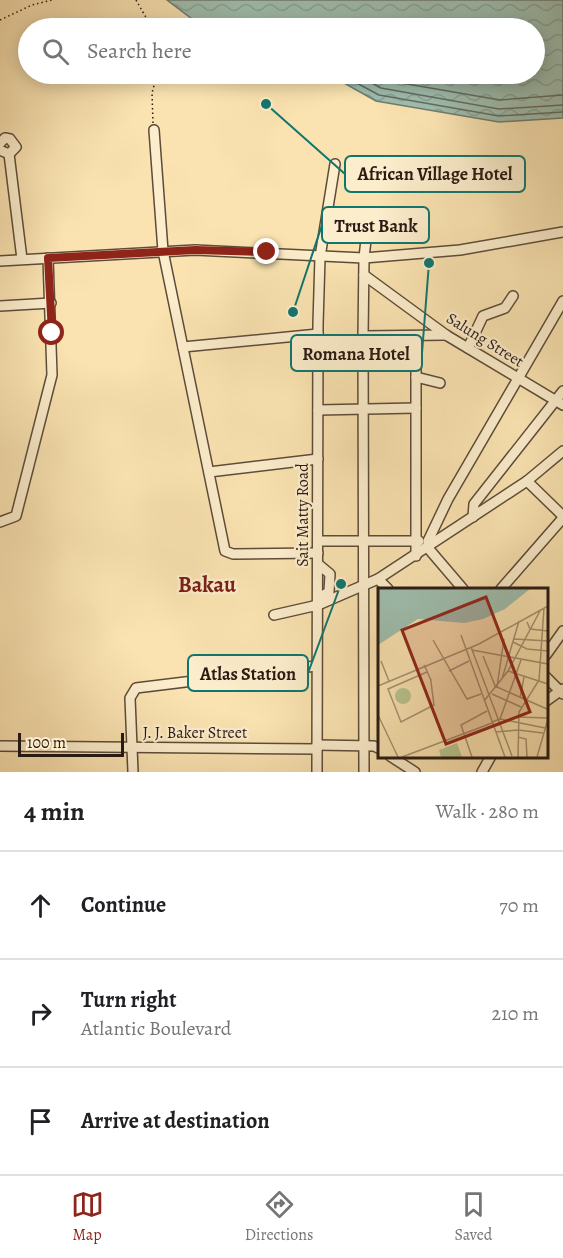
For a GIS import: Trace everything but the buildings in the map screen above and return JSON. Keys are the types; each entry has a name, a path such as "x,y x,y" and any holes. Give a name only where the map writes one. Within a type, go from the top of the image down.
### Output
{"street":[{"path":"154,130 163,251 227,552 318,553"},
{"path":"0,143 5,138 14,142 16,147 5,152 22,260"},
{"name":"Sait Matty Road","path":"317,772 320,257 335,164"},
{"path":"364,772 373,747 362,587 364,258 369,212"},
{"path":"0,261 216,250 364,258 460,250 563,232"},
{"path":"0,522 16,516 49,391 53,361 48,258"},
{"name":"Salung Street","path":"364,275 446,335 560,402"},
{"path":"468,348 483,316 506,308 513,296"},
{"path":"428,544 447,500 563,301"},
{"path":"0,306 51,303"},
{"path":"183,347 318,334"},
{"path":"363,336 446,335"},
{"path":"416,336 416,556"},
{"path":"416,376 440,383"},
{"path":"473,517 474,504 560,402 563,391"},
{"path":"318,410 416,408"},
{"path":"274,615 362,587 378,579 527,481 563,451"},
{"path":"209,472 318,459"},
{"path":"502,588 563,517 527,481"},
{"path":"318,541 416,541 428,544 462,588"},
{"path":"378,579 387,588"},
{"path":"548,652 563,631"},
{"path":"133,772 134,747 130,698 136,688 316,666"},
{"path":"548,679 562,692 548,700"},
{"name":"J. J. Baker Street","path":"0,746 373,747"},
{"path":"392,757 415,772"},
{"path":"482,772 490,757"}],"path":[{"path":"0,20 32,5 52,0"},
{"path":"136,0 146,18"},
{"path":"154,84 152,93 154,130"}],"water":[{"path":"167,0 563,0 563,118 499,122 376,101 346,84 545,84 545,18 191,18"}],"place":[{"name":"African Village Hotel","path":"266,104"},
{"name":"Romana Hotel","path":"429,263"},
{"name":"Trust Bank","path":"293,312"},
{"name":"Atlas Station","path":"341,584"}],"district":[{"name":"Bakau","path":"207,585"}],"route":[{"path":"52,333 48,258 195,250 267,252"}]}
